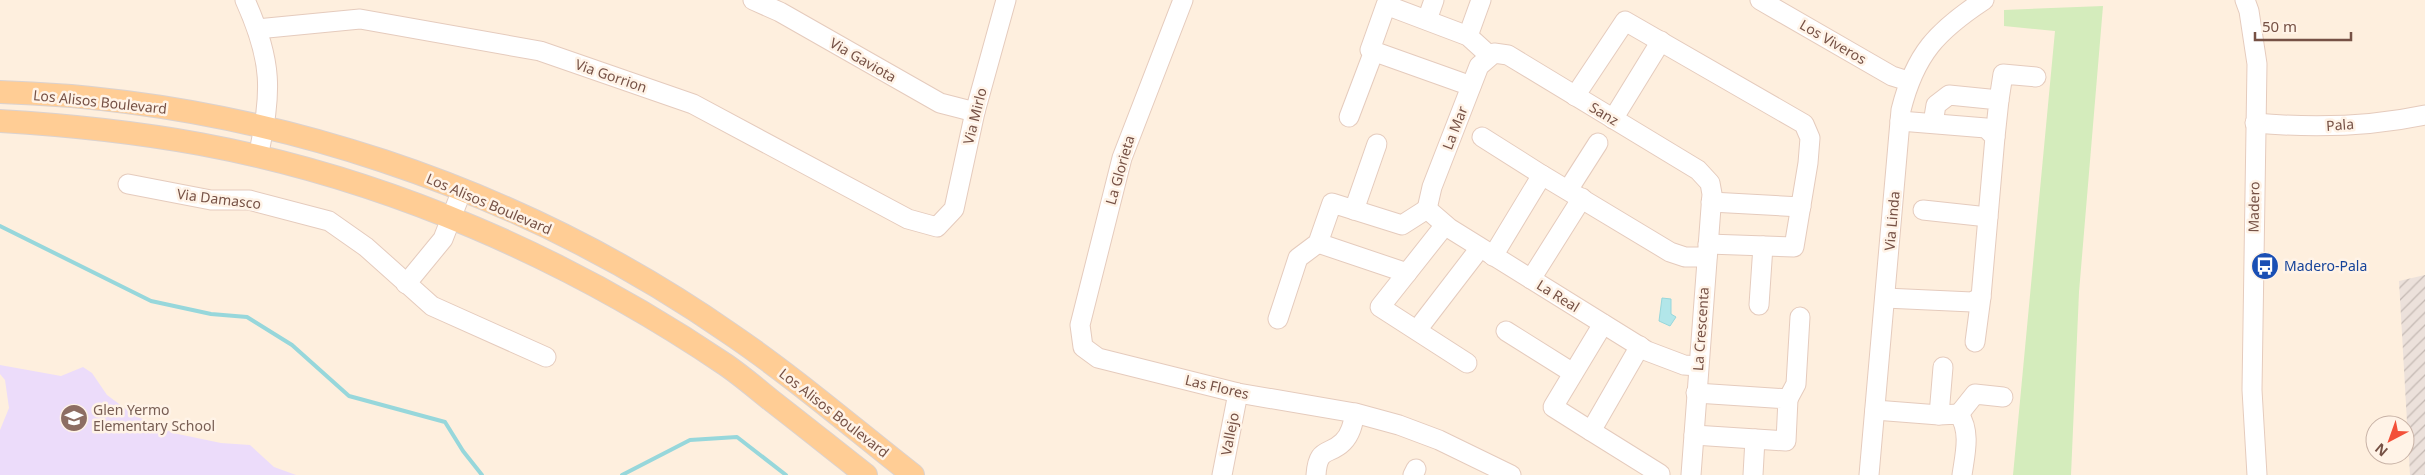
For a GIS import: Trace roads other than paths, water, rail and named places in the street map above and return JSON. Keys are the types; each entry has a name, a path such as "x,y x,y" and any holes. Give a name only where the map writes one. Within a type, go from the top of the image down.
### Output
{"main road":[{"name":"Los Alisos Boulevard","path":"0,92 121,102 264,128 378,160 462,190 583,246 689,307 780,370 912,475"},
{"name":"Los Alisos Boulevard","path":"0,121 138,134 258,157 337,178 451,217 544,259 642,313 728,366 866,475"}],"street":[{"path":"244,0 257,28 268,72 269,97 258,157"},
{"name":"Via Gaviota","path":"754,0 780,12 940,103 975,112"},
{"name":"Via Mirlo","path":"937,228 954,209 975,112 1006,0"},
{"name":"La Glorieta","path":"1083,347 1080,325 1122,158 1183,0"},
{"path":"1426,20 1434,0"},
{"path":"1468,36 1481,0"},
{"name":"Los Viveros","path":"1760,0 1892,76 1908,81"},
{"name":"Via Linda","path":"1869,475 1900,121 1908,81 1918,62 1934,40 1955,19 1984,0"},
{"name":"Madero","path":"2245,0 2249,11 2257,64 2252,390 2257,475"},
{"path":"1471,86 1370,50 1386,5 1468,36 1492,54"},
{"name":"Via Gorrion","path":"257,28 360,19 540,51 693,104 908,218 937,228"},
{"path":"1482,137 1670,252 1684,257 1707,250 1762,246 1794,247 1810,138 1804,124 1625,21 1575,96"},
{"path":"1613,119 1661,42"},
{"path":"1349,117 1374,52"},
{"name":"La Mar","path":"1427,209 1432,187 1479,66 1492,54"},
{"name":"Sanz","path":"1492,54 1508,55 1698,170 1711,193"},
{"path":"1975,342 2003,74 2036,77"},
{"path":"1933,123 1936,106 1949,96 1999,100"},
{"name":"Pala","path":"2255,123 2319,127 2425,115"},
{"path":"1900,121 1986,128 1995,138"},
{"path":"1531,279 1575,194 1598,143"},
{"path":"1354,210 1377,144"},
{"path":"1417,330 1487,252 1542,175"},
{"name":"Via Damasco","path":"128,184 211,200 249,200 330,220 366,247 432,306 546,357"},
{"path":"406,284 443,239 462,190"},
{"path":"1711,193 1801,208"},
{"name":"La Crescenta","path":"1691,475 1711,193"},
{"path":"1278,319 1298,258 1318,243 1332,203 1402,225 1427,209"},
{"name":"La Real","path":"1427,209 1444,225 1640,346 1669,360 1698,366"},
{"path":"1922,210 1988,218"},
{"path":"1444,225 1380,307 1468,363"},
{"path":"1318,243 1407,273"},
{"path":"1759,304 1762,246"},
{"path":"1885,298 1972,302 1981,297"},
{"path":"1694,435 1786,442 1788,399 1796,384 1800,317"},
{"path":"1603,324 1552,407 1660,474"},
{"path":"1506,332 1573,373"},
{"path":"1591,430 1640,346"},
{"name":"Las Flores","path":"1083,347 1098,358 1238,393 1355,413 1399,425 1439,440 1511,475"},
{"path":"1939,415 1942,367"},
{"name":"Vallejo","path":"1222,475 1238,393"},
{"path":"1696,393 1788,399"},
{"path":"1875,410 1939,415 1959,414 1975,394 2003,397"},
{"path":"1316,475 1317,463 1321,455 1343,442 1350,432 1355,413"},
{"path":"1959,414 1965,422 1967,436 1962,475"},
{"path":"1753,475 1755,439"}],"water":[{"path":"1662,298 1671,299 1671,314 1676,317 1670,326 1659,321"}],"waterway":[{"path":"0,226 151,301 211,314 247,317 292,345 349,396 445,422 463,451 482,475"},
{"path":"622,475 690,440 737,437 786,475"}],"place":[{"name":"Madero-Pala","path":"2265,266"},
{"name":"Glen Yermo Elementary School","path":"74,418"}]}
